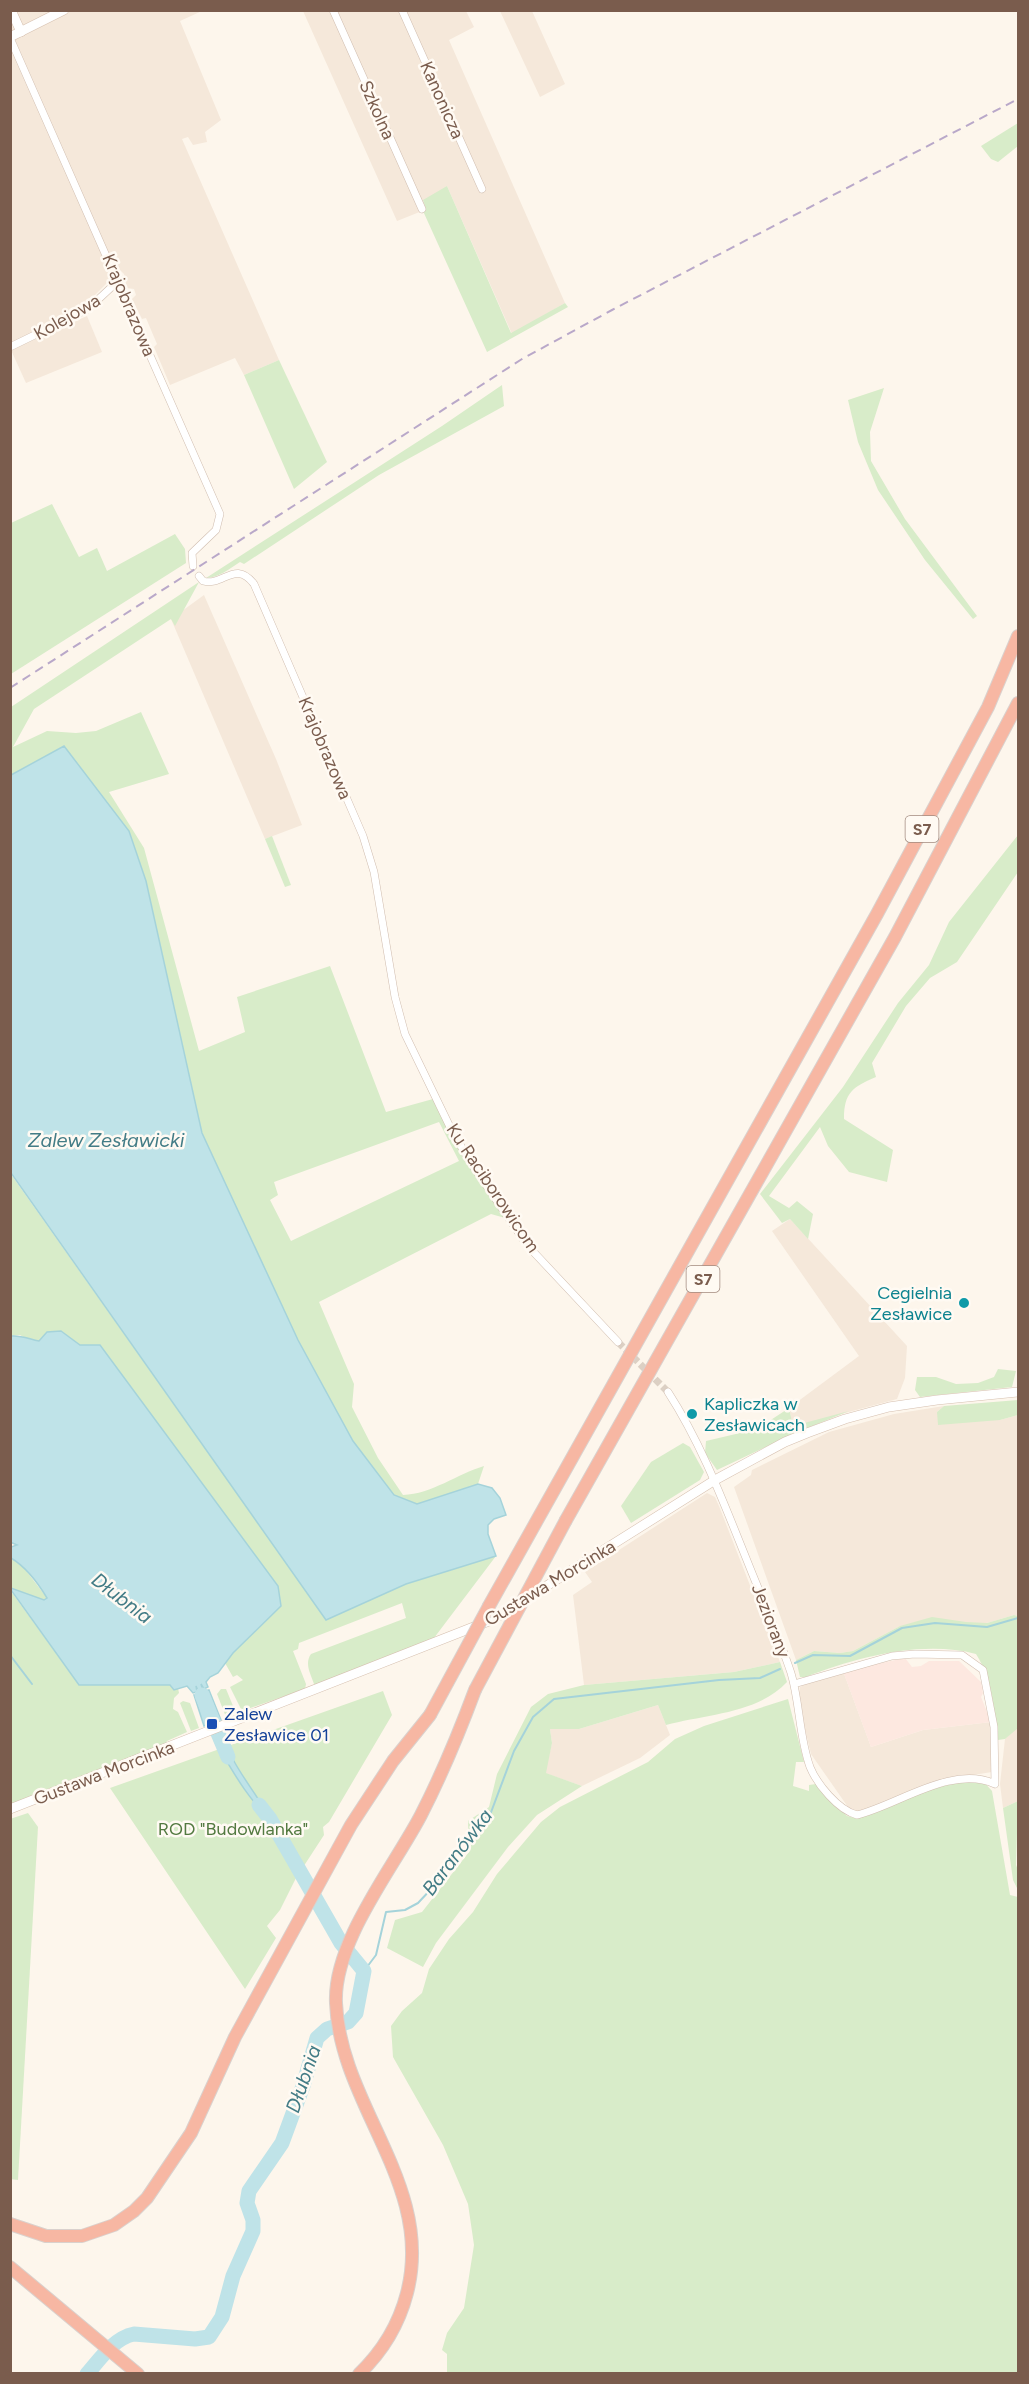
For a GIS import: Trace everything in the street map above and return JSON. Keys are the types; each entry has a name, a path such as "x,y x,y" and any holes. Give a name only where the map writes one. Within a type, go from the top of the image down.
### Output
{"highway":[{"name":"S7","path":"10,2224 46,2236 82,2236 114,2225 134,2211 147,2198 191,2133 244,2019 351,1825 393,1761 430,1715 876,914 988,708 1018,636"},
{"name":"S7","path":"359,2373 378,2352 397,2322 408,2288 412,2257 408,2213 400,2181 349,2069 337,2022 335,2000 338,1978 350,1941 420,1816 450,1755 475,1690 566,1520 895,937 1018,703"},
{"path":"10,2267 138,2373"}],"street":[{"path":"11,10 21,32"},
{"path":"10,38 64,10"},
{"name":"Szkolna","path":"333,10 422,208"},
{"name":"Kanonicza","path":"402,10 482,189"},
{"name":"Krajobrazowa","path":"10,38 119,280 220,514 216,530 192,553 193,566"},
{"name":"Kolejowa","path":"10,347 88,309 119,280"},
{"name":"Krajobrazowa","path":"199,576 203,581 212,582 237,573 246,576 254,584 363,836 374,872"},
{"name":"Ku Raciborowicom","path":"374,872 395,997 405,1034 451,1129 527,1245 618,1342"},
{"path":"668,1392 685,1420 715,1480"},
{"name":"Gustawa Morcinka","path":"10,1809 494,1619 715,1480 785,1442 845,1419 909,1404 1018,1392"},
{"name":"Jeziorany","path":"715,1480 780,1642 794,1684 810,1767 829,1794 843,1809 856,1815 948,1782 975,1777 995,1784 994,1726 983,1670 962,1655 892,1656 794,1684"}],"shaded area":[{"path":"10,11 202,11 180,21 221,120 205,132 207,142 193,145 188,137 182,139 279,360 244,375 235,358 170,385 154,347 157,344 146,318 142,319 132,299 136,295 134,289 127,288 124,274 120,270 83,307 64,319 11,343"},
{"path":"303,11 466,11 474,27 449,40 565,303 512,334 447,186 427,209 397,221"},
{"path":"500,11 532,11 565,84 540,97"},
{"path":"87,316 102,352 26,383 11,350"},
{"path":"204,595 276,759 302,825 265,839 171,619"},
{"path":"790,1219 907,1346 905,1378 897,1399 793,1427 789,1408 859,1356 772,1231"},
{"path":"944,1406 937,1412 1000,1420 1018,1415 1018,1616 1014,1615 987,1623 900,1626 853,1651 840,1653 814,1651 796,1660 734,1487 751,1475 752,1470 829,1432 894,1414"},
{"path":"707,1493 715,1497 719,1506 780,1662 734,1672 584,1685 573,1595 592,1582 585,1572"},
{"path":"905,1658 912,1667 921,1666 929,1661 959,1661 981,1682 983,1693 981,1697 991,1722 923,1730 871,1747 843,1671"},
{"path":"843,1671 871,1747 923,1730 991,1722 992,1772 947,1779 858,1812 848,1807 811,1754 798,1701 800,1687 815,1679"},
{"path":"658,1705 670,1735 640,1758 582,1786 545,1773 552,1743 550,1729 579,1729"},
{"path":"1018,1728 1018,1801 1003,1808 1000,1784 1005,1739"}],"green space":[{"path":"1018,123 1018,146 998,162 991,159 981,146"},
{"path":"447,186 511,333 565,303 568,307 487,352 423,211 426,209 423,200"},
{"path":"279,360 327,462 294,489 244,375"},
{"path":"502,385 504,406 379,475 244,564 240,562 219,575 206,578 442,426"},
{"path":"884,388 870,432 871,461 905,519 977,616 973,619 925,560 878,490 858,442 848,400"},
{"path":"52,504 79,557 97,548 107,571 175,534 185,549 186,563 11,674 11,523"},
{"path":"199,582 175,626 171,619 34,709 13,747 47,731 76,733 96,731 141,712 169,774 109,792 144,848 199,1051 245,1032 237,997 330,966 386,1112 433,1099 464,1159 505,1218 491,1214 319,1302 354,1384 352,1407 378,1458 403,1495 424,1491 484,1466 478,1484 417,1504 394,1495 353,1441 298,1340 202,1133 146,881 129,831 64,746 11,775 11,707","holes":["439,1122 459,1161 291,1241 270,1200 278,1195 274,1182"]},
{"path":"1018,835 1018,872 957,962 930,978 906,1006 872,1063 876,1077 861,1084 848,1096 844,1119 893,1150 887,1182 849,1172 828,1146 820,1127 769,1196 789,1208 797,1201 813,1214 808,1239 790,1219 782,1223 760,1194 843,1087 898,1003 929,965 949,922"},
{"path":"272,836 291,885 285,887 265,839"},
{"path":"10,1173 326,1619 406,1584 496,1556 434,1638 317,1685 314,1684 308,1665 311,1654 406,1618 402,1603 299,1643 298,1649 293,1651 306,1684 305,1689 242,1711 230,1687 243,1680 237,1675 233,1677 225,1663 233,1653 80,1345 61,1331 39,1341 20,1335 11,1336"},
{"path":"998,1369 1016,1371 1012,1387 920,1397 915,1390 917,1377 936,1377 956,1384 978,1383 994,1377"},
{"path":"1018,1400 1018,1415 1000,1420 938,1425 937,1412 944,1406"},
{"path":"789,1408 793,1426 849,1411 793,1434 717,1470 705,1453 706,1441 757,1429"},
{"path":"683,1443 690,1447 704,1472 700,1480 631,1523 621,1506 651,1462"},
{"path":"11,1558 21,1564 47,1598 44,1600 11,1588"},
{"path":"10,1590 79,1685 170,1685 174,1690 178,1688 179,1693 174,1698 173,1709 178,1712 187,1732 167,1741 165,1745 11,1805"},
{"path":"1014,1615 1018,1616 1018,1728 1005,1739 998,1740 989,1685 976,1654 955,1650 912,1650 868,1657 800,1677 796,1660 814,1651 840,1653 853,1651 900,1626 932,1617 987,1623"},
{"path":"780,1662 787,1682 775,1693 746,1707 666,1725 658,1705 579,1729 550,1729 552,1743 546,1773 582,1786 537,1815 508,1847 436,1943 423,1967 387,1948 395,1920 422,1912 469,1852 468,1821 489,1807 497,1774 531,1707 548,1694 584,1685 734,1672"},
{"path":"221,1689 226,1689 236,1713 226,1717 217,1694"},
{"name":"ROD \"Budowlanka\"","path":"383,1691 392,1715 329,1822 323,1827 324,1835 296,1878 280,1910 267,1926 276,1938 245,1989 110,1788"},
{"path":"788,1699 804,1762 796,1762 793,1786 809,1791 809,1785 816,1784 847,1816 855,1818 934,1788 967,1782 983,1781 992,1791 1010,1895 1018,1897 1018,2373 447,2373 447,2354 442,2350 447,2333 464,2308 474,2245 468,2204 443,2145 393,2057 391,2026 402,2011 422,1993 429,1969 449,1939 473,1912 497,1874 541,1822 560,1807 648,1762 675,1739 704,1726"},
{"path":"183,1701 190,1703 199,1728 191,1731 180,1703"},
{"path":"1018,1801 1016,1865 1018,1890 1013,1880 1003,1808"},
{"path":"28,1813 38,1827 18,2180 10,2179 10,1819"}],"water":[{"name":"Zalew Zesławicki","path":"64,746 129,831 146,881 202,1133 298,1340 353,1441 394,1495 417,1504 478,1484 492,1488 500,1498 506,1515 494,1519 488,1525 488,1534 496,1556 406,1584 326,1620 11,1173 11,775"},
{"path":"61,1331 80,1345 100,1345 278,1586 281,1606 233,1653 218,1673 210,1677 206,1682 208,1687 204,1689 201,1684 203,1691 199,1693 196,1686 197,1692 193,1693 187,1686 174,1690 170,1685 79,1685 11,1590 11,1588 44,1600 47,1598 22,1566 11,1558 11,1547 17,1545 10,1542 11,1336 39,1341 47,1332"},
{"path":"209,1690 221,1720 204,1726 194,1695 204,1695 214,1720 205,1691"},
{"path":"224,1736 232,1758 270,1819 246,1792 214,1740"}],"waterway":[{"name":"Baranówka","path":"795,1663 813,1655 850,1656 902,1628 935,1623 987,1627 1018,1618"},
{"path":"10,1655 32,1684"},
{"name":"Baranówka","path":"364,1971 376,1955 386,1912 405,1910 418,1903 433,1887 475,1824 490,1815 514,1751 533,1717 554,1699 719,1680 760,1678 780,1669"},
{"name":"Dłubnia","path":"202,1695 228,1757"},
{"name":"Dłubnia","path":"87,2374 114,2344 127,2336 134,2334 195,2339 209,2337 222,2317 233,2276 253,2231 253,2220 247,2203 249,2191 282,2143 303,2086 317,2038 327,2029 348,2022 356,2013 364,1971 341,1943 270,1819 259,1805"}],"tunnel":[{"path":"618,1342 668,1392"}],"railway":[{"path":"10,688 522,359 1018,99"}],"place":[{"name":"Cegielnia Zesławice","path":"964,1303"},
{"name":"Kapliczka w Zesławicach","path":"692,1414"},
{"name":"Zalew Zesławice 01","path":"212,1724"}]}
